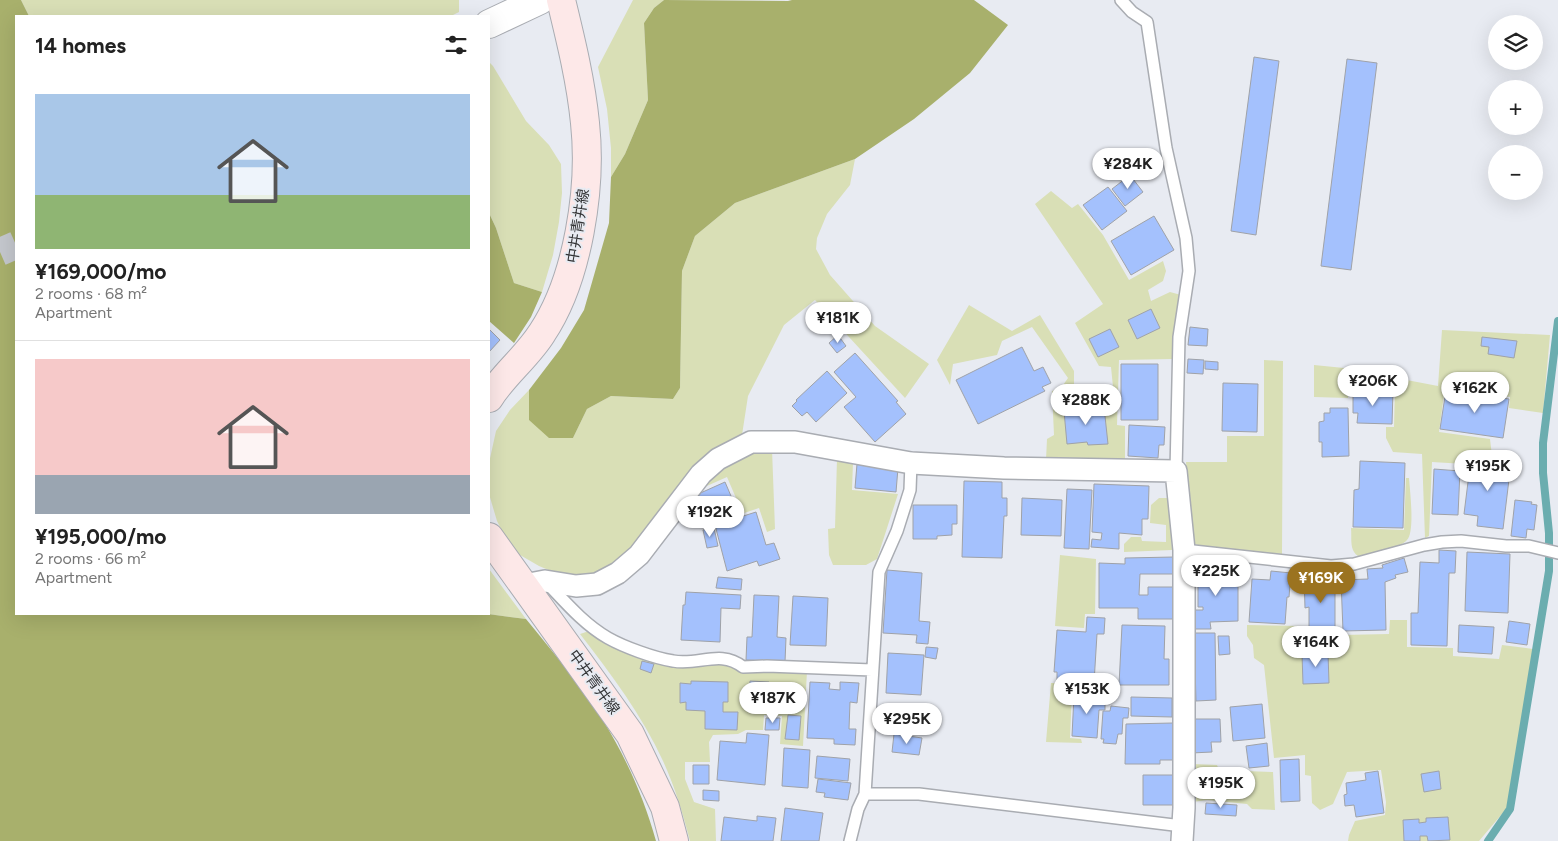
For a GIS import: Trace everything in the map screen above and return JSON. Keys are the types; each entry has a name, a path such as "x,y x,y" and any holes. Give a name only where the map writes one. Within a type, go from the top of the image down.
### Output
{"main road":[{"name":"中井青井線","path":"490,397 526,355 543,332 558,305 571,272 584,203 586,124 576,66 561,0"},
{"name":"中井青井線","path":"490,538 534,583 630,734 665,807 674,841"}],"street":[{"path":"490,24 540,0"},
{"path":"534,583 576,586 597,584 618,573 639,555 701,474 718,459 751,442 795,442 911,463 1004,468 1176,472 1184,550 1184,808 1182,834"}],"lane":[{"path":"1121,0 1132,12 1147,22 1166,148 1186,238 1189,271 1179,337 1176,472"},
{"path":"850,841 858,809 865,794 879,572 897,531 910,490 911,463"},
{"path":"1184,550 1332,566 1354,564 1442,542 1461,541 1506,546 1529,546 1558,553"},
{"path":"534,583 608,638 650,656 674,662 720,657 735,661 743,667 767,666 872,670"},
{"path":"865,794 919,794 1182,834"}],"green space":[{"path":"0,0 21,0 28,15 15,15 15,615 490,614 526,619 575,680 611,733 634,778 656,841 0,841"},
{"path":"21,0 459,0 459,12 453,15 28,15"},
{"path":"633,0 664,0 654,8 644,23 648,100 625,154 611,177 611,148 607,109 598,67"},
{"path":"664,0 974,0 1008,25 970,73 914,119 855,159 735,203 695,236 682,271 680,388 673,399 611,396 587,409 573,438 549,438 529,420 529,390 561,348 584,310 609,223 611,177 625,154 648,100 644,23 654,8"},
{"path":"490,63 526,121 549,145 561,164 562,193 559,222 553,255 542,292 514,283 490,215"},
{"path":"855,159 850,185 827,214 817,238 816,249 830,275 875,326 929,364 905,398 815,300 784,325 748,396 742,435 635,551 596,577 558,574 539,566 520,555 506,539 497,521 490,497 490,458 496,431 510,410 529,390 529,420 573,438 587,409 611,396 673,399 680,388 682,271 695,236 735,203"},
{"path":"1051,191 1072,208 1078,204 1103,235 1129,280 1163,261 1166,271 1163,281 1148,290 1151,301 1170,292 1181,295 1173,359 1119,360 1117,425 1125,426 1125,461 1046,460 1047,439 1054,435 1052,391 1061,388 1068,378 1032,327 1002,341 997,355 953,364 950,385 937,360 969,305 1012,331 1040,315 1074,371 1074,390 1113,387 1111,367 1099,366 1075,323 1103,304 1035,204"},
{"path":"490,215 514,283 542,292 531,317 514,343 490,322"},
{"path":"1442,330 1550,335 1543,413 1509,408 1510,397 1445,387 1439,432 1490,439 1492,456 1467,453 1465,464 1432,462 1429,536 1425,538 1422,454 1393,452 1386,438 1386,427 1394,427 1395,387 1348,385 1348,398 1314,397 1314,365 1344,368 1438,386"},
{"path":"1264,360 1283,361 1282,554 1207,548 1195,544 1190,534 1186,462 1227,462 1227,436 1264,436"},
{"path":"772,449 775,529 767,532 759,508 700,528 699,520 739,505 727,477 700,489 738,454"},
{"path":"837,459 853,462 852,490 898,494 877,559 866,565 833,565 829,555 828,529 835,528"},
{"path":"1406,478 1409,478 1411,511 1411,529 1407,540 1398,546 1358,556 1351,544 1351,528 1404,530"},
{"path":"1159,498 1169,498 1172,550 1124,552 1124,544 1131,537 1141,537 1142,541 1166,542 1166,525 1150,523 1151,505"},
{"path":"1060,555 1096,559 1095,614 1085,614 1084,628 1055,626"},
{"path":"490,570 526,619 490,614"},
{"path":"1390,620 1407,620 1407,647 1453,648 1453,656 1499,659 1502,645 1533,649 1507,808 1479,841 1348,841 1355,821 1385,815 1386,802 1381,770 1347,772 1333,804 1320,810 1312,803 1311,776 1305,775 1305,755 1274,758 1264,665 1254,658 1253,645 1247,636 1247,625 1305,626 1306,639 1342,639 1342,635 1389,634"},
{"path":"589,631 649,660 674,668 698,667 720,663 768,671 807,671 803,746 780,744 782,716 764,715 763,730 746,730 738,734 713,735 709,742 710,762 685,762 685,779 694,802 715,809 716,841 690,841 671,781 655,744 636,711 580,634"},
{"path":"1051,683 1061,683 1061,691 1072,693 1070,738 1081,739 1082,743 1046,742"},
{"path":"1193,764 1217,765 1219,770 1273,772 1275,810 1252,809 1247,804 1207,800 1193,802"}],"building":[{"path":"1254,57 1279,61 1256,235 1231,231"},
{"path":"1347,59 1377,63 1351,270 1321,266"},
{"path":"1130,175 1143,192 1125,206 1112,189"},
{"path":"1108,187 1127,211 1102,230 1083,205"},
{"path":"1154,216 1174,250 1131,275 1111,241"},
{"path":"1151,309 1160,328 1137,339 1128,320"},
{"path":"1190,327 1208,329 1207,346 1188,345"},
{"path":"1110,329 1119,347 1098,357 1089,339"},
{"path":"490,330 500,340 490,351"},
{"path":"838,335 846,346 837,353 829,343"},
{"path":"1482,337 1517,341 1514,358 1488,354 1489,347 1481,346"},
{"path":"1022,347 1034,371 1043,367 1051,383 1042,387 1045,391 978,424 956,380"},
{"path":"855,353 898,401 896,402 906,414 875,442 844,407 856,397 834,372"},
{"path":"1188,359 1204,360 1203,374 1187,373"},
{"path":"1205,361 1218,362 1218,370 1205,369"},
{"path":"1121,364 1158,364 1158,420 1121,420"},
{"path":"827,371 847,393 816,422 807,412 802,416 792,406"},
{"path":"1223,383 1258,384 1257,432 1222,431"},
{"path":"1353,390 1393,391 1392,424 1357,423 1358,413 1353,413"},
{"path":"1446,390 1509,399 1503,438 1440,429"},
{"path":"1104,407 1108,444 1088,445 1087,442 1067,444 1064,411"},
{"path":"1330,408 1348,408 1349,456 1322,457 1322,442 1319,442 1319,422 1324,421 1324,413 1330,413"},
{"path":"1129,425 1165,427 1164,445 1159,445 1158,458 1128,456"},
{"path":"1471,458 1511,463 1503,529 1477,526 1478,516 1464,514"},
{"path":"1360,461 1405,463 1403,528 1353,527 1354,490 1359,489"},
{"path":"857,464 898,468 896,492 855,488"},
{"path":"1434,469 1460,471 1458,515 1432,514"},
{"path":"964,481 1002,482 1002,498 1007,498 1007,516 1004,516 1002,558 962,557"},
{"path":"725,482 734,503 705,515 696,495"},
{"path":"1094,484 1149,486 1148,519 1142,519 1142,535 1119,533 1119,549 1091,547 1092,539 1101,540 1102,533 1092,532"},
{"path":"1067,489 1092,490 1089,549 1064,548"},
{"path":"1022,498 1062,500 1061,536 1021,535"},
{"path":"1515,500 1532,502 1531,504 1537,505 1534,530 1527,529 1526,538 1511,536"},
{"path":"913,505 957,505 957,524 952,524 952,535 937,536 937,539 913,539"},
{"path":"756,512 766,545 774,543 780,559 759,566 757,561 727,571 715,525"},
{"path":"714,528 718,546 707,548 703,530"},
{"path":"1439,550 1456,551 1455,573 1449,573 1447,646 1411,645 1411,613 1418,613 1420,562 1439,563"},
{"path":"1467,552 1510,554 1508,613 1465,611"},
{"path":"1174,557 1174,574 1140,574 1139,595 1148,595 1148,587 1175,587 1174,619 1138,619 1138,608 1099,608 1099,563 1125,564 1125,558"},
{"path":"1404,558 1408,572 1395,575 1396,578 1385,582 1386,630 1343,631 1341,580 1368,579 1367,569 1383,568 1382,565"},
{"path":"1198,568 1238,568 1238,621 1210,622 1211,629 1190,629 1190,610 1203,610 1203,607 1198,607"},
{"path":"887,570 922,573 919,621 930,622 928,644 916,643 917,635 883,633"},
{"path":"1271,571 1291,573 1285,624 1249,622 1252,579 1270,580"},
{"path":"1304,575 1335,575 1335,636 1309,636 1309,607 1305,608"},
{"path":"718,577 742,579 741,590 716,588"},
{"path":"686,592 741,595 740,609 721,608 720,642 681,640 683,605 685,605"},
{"path":"754,595 779,596 777,637 786,638 785,662 746,660 747,637 752,637"},
{"path":"793,596 828,598 826,646 790,645"},
{"path":"1087,617 1105,618 1104,634 1097,634 1094,683 1057,680 1057,672 1054,672 1057,630 1086,632"},
{"path":"1509,621 1530,624 1527,645 1506,642"},
{"path":"1122,625 1165,626 1164,659 1169,659 1169,685 1119,685"},
{"path":"1459,625 1494,627 1492,654 1458,652"},
{"path":"1194,633 1215,633 1216,700 1196,701"},
{"path":"1218,636 1229,636 1230,654 1219,655"},
{"path":"926,647 938,648 936,659 925,657"},
{"path":"888,653 924,655 921,695 886,693"},
{"path":"1328,653 1329,683 1303,684 1302,654"},
{"path":"642,661 654,664 651,673 640,669"},
{"path":"691,681 728,682 728,702 723,702 723,712 738,712 737,730 705,729 705,711 686,710 686,702 680,703 680,683 691,684"},
{"path":"750,681 769,682 768,710 749,709"},
{"path":"810,682 830,683 829,689 840,690 840,682 859,683 857,703 850,702 849,729 856,729 855,745 834,744 834,739 807,738"},
{"path":"1074,695 1105,697 1105,710 1099,710 1097,738 1072,736"},
{"path":"1131,697 1172,698 1172,717 1131,716"},
{"path":"1262,704 1265,738 1233,741 1230,707"},
{"path":"1111,706 1129,708 1128,718 1123,718 1122,734 1118,734 1116,744 1103,743 1104,739 1101,739 1103,711 1110,711"},
{"path":"788,715 801,716 799,740 785,739"},
{"path":"766,718 780,718 779,730 765,730"},
{"path":"1190,719 1220,719 1221,742 1211,742 1212,752 1191,753"},
{"path":"1173,723 1173,760 1160,760 1160,764 1125,764 1126,724"},
{"path":"747,733 769,735 765,785 717,780 720,741 746,743"},
{"path":"894,734 922,738 919,755 892,752"},
{"path":"1267,743 1269,766 1249,768 1246,746"},
{"path":"784,748 810,750 808,788 782,786"},
{"path":"817,756 850,759 848,781 815,778"},
{"path":"1299,759 1300,801 1281,802 1280,760"},
{"path":"693,765 709,765 709,784 693,784"},
{"path":"1378,771 1384,813 1356,817 1354,805 1345,806 1346,783 1366,780 1365,773"},
{"path":"1439,771 1441,789 1424,792 1421,774"},
{"path":"1143,775 1174,775 1174,805 1143,805"},
{"path":"818,779 851,783 848,800 824,797 825,793 816,792"},
{"path":"703,790 719,791 719,801 703,800"},
{"path":"1206,803 1237,805 1236,816 1205,814"},
{"path":"785,808 823,813 819,841 781,841"},
{"path":"757,816 776,818 773,841 721,841 724,817 757,821"},
{"path":"1448,817 1450,840 1428,841 1427,836 1420,836 1420,841 1404,841 1403,820 1419,819 1419,823 1426,822 1426,818"}],"waterway":[{"path":"1488,841 1510,809 1549,571 1549,533 1543,473 1543,443 1558,321"}],"tunnel":[{"path":"0,252 15,245"}]}
